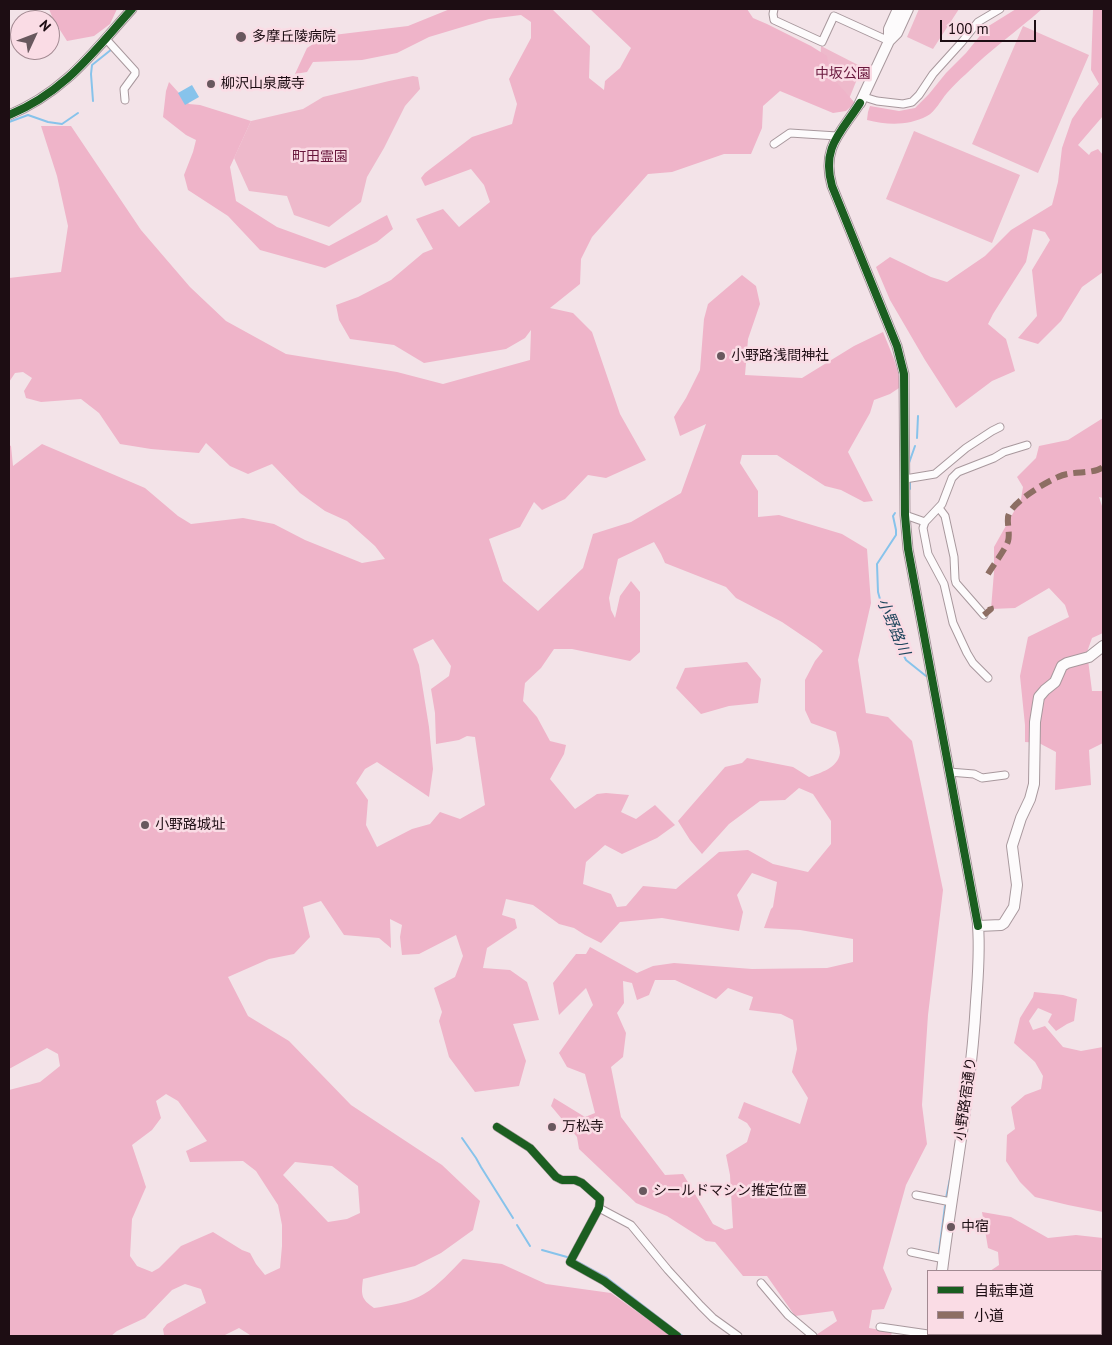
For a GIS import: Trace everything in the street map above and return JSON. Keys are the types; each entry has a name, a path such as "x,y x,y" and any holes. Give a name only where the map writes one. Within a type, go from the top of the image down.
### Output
{"main road":[{"path":"889,41 889,29 898,9"},
{"path":"862,100 889,41 897,33 908,9"},
{"path":"978,926 1001,925 1014,906 1017,885 1012,846 1034,784 1035,722 1039,697 1055,682 1062,666 1089,656 1103,646"},
{"name":"小野路宿通り","path":"942,1270 974,1045 978,926"}],"street":[{"path":"9,115 56,89 70,77 132,9"},
{"path":"774,9 774,20 822,42 834,16 889,41"},
{"path":"978,926 908,549 905,515 904,374 897,346 834,192 828,167 830,150 837,136 862,100 878,100 903,104 912,102 933,74 978,22 1000,9"},
{"path":"106,38 135,71 135,74 124,89 126,100"},
{"path":"774,144 790,132 837,136"},
{"path":"905,478 932,476 966,448 1000,427"},
{"path":"988,678 973,663 953,622 944,584 928,554 923,528 925,522 942,504 952,478 958,472 994,458 1004,452 1027,445"},
{"path":"939,508 945,516 954,558 956,583 984,615"},
{"path":"905,515 925,522"},
{"path":"950,772 974,774 982,778 1005,775"},
{"path":"497,1126 530,1148 556,1177 562,1180 575,1180 582,1183 600,1199 599,1208 570,1262 604,1281 677,1336"},
{"path":"916,1195 951,1202"},
{"path":"599,1208 631,1225 701,1306 713,1318 738,1336"},
{"path":"911,1252 944,1259"},
{"path":"761,1283 788,1315 813,1336"},
{"path":"880,1327 927,1334"}],"green space":[{"path":"919,9 959,9 933,49 907,37"},
{"path":"1023,26 1089,55 1038,173 972,144"},
{"name":"中坂公園","path":"821,46 862,67 849,99 820,62"},
{"name":"町田霊園","path":"413,76 418,77 420,89 405,106 367,177 361,202 329,227 294,215 287,196 249,191 234,158 251,121 303,109 323,97"},
{"path":"914,131 1020,175 992,243 886,199"}],"shaded area":[{"path":"117,9 110,24 94,36 67,41 60,30 60,10 49,10"},
{"path":"450,9 552,9 590,46 589,78 604,90 605,81 620,68 631,48 590,9 747,9 753,18 811,46 827,56 830,75 855,103 846,111 833,113 780,91 763,106 762,128 751,154 724,154 672,172 648,174 592,237 581,259 580,284 550,308 573,313 592,332 620,414 646,460 606,478 588,475 565,499 542,510 534,502 520,527 489,539 503,581 538,611 583,568 593,534 631,522 681,493 706,424 680,436 674,417 700,370 704,319 708,304 742,275 756,286 760,304 748,339 745,375 802,378 854,346 883,332 902,386 890,394 874,400 870,413 848,452 873,501 864,502 841,490 825,486 777,455 742,455 740,463 758,491 758,517 779,515 842,534 867,549 871,603 858,660 866,713 888,717 912,741 943,890 928,1015 922,1105 927,1144 906,1185 883,1268 892,1289 884,1309 872,1310 869,1328 892,1332 891,1336 816,1336 837,1321 833,1311 795,1316 767,1276 743,1276 715,1242 706,1241 667,1216 636,1203 579,1149 577,1137 551,1106 554,1098 585,1117 595,1113 585,1074 567,1067 559,1053 593,1005 586,988 559,1015 553,983 576,954 586,954 590,947 637,973 653,966 674,963 752,969 827,968 853,962 853,939 800,930 764,928 773,907 777,882 752,873 737,895 743,912 739,931 662,918 620,922 601,943 574,928 559,924 533,905 506,899 502,915 515,919 517,928 487,948 483,968 510,970 527,982 539,1020 513,1024 526,1061 519,1086 475,1092 449,1057 439,1021 442,1012 434,988 455,977 463,956 456,935 419,954 402,955 400,937 402,925 390,919 391,948 379,938 344,935 321,901 303,907 310,937 294,954 269,959 228,977 248,1016 289,1041 351,1105 442,1165 480,1201 473,1230 441,1253 415,1266 363,1279 363,1296 370,1305 374,1308 419,1297 440,1282 463,1259 502,1264 546,1284 611,1293 671,1336 249,1336 239,1328 223,1336 164,1335 163,1329 167,1324 206,1303 201,1289 185,1284 172,1290 145,1318 117,1331 111,1336 9,1336 9,1090 40,1082 60,1066 58,1054 47,1048 9,1069 9,445 11,446 13,466 42,444 145,488 178,516 191,524 243,518 274,524 305,540 362,563 385,559 375,546 347,521 325,511 300,493 272,464 248,474 230,466 206,443 199,453 120,444 99,413 81,399 41,402 26,398 24,391 32,378 23,372 15,373 9,382 9,278 61,272 68,226 57,176 41,126 71,126 141,230 190,287 226,321 286,354 397,372 443,384 530,360 531,330 525,338 506,349 424,363 394,345 350,339 339,320 336,305 358,297 391,280 423,253 433,249 416,219 443,209 459,227 490,202 484,185 471,169 425,186 421,178 472,137 512,124 517,104 509,79 531,38 531,22 521,15 489,19 429,37 397,53 362,60 313,62 307,72 295,74 307,48 325,36 408,26","holes":["654,542 665,563 726,587 736,598 782,622 823,651 815,661 805,680 805,710 811,723 836,732 840,753 836,763 828,769 809,777 793,767 747,758 742,763 725,767 678,821 702,854 729,824 760,801 785,800 799,788 813,794 831,821 831,844 808,872 773,864 748,850 719,852 676,889 643,886 626,906 617,907 611,894 583,884 586,862 605,845 622,854 657,838 675,825 655,805 636,819 621,812 629,795 597,794 575,809 550,779 564,754 566,745 550,741 537,717 523,701 525,683 541,668 554,649 572,649 630,661 640,652 640,592 631,581 620,596 615,618 611,610 609,598 618,559","433,639 451,666 449,676 431,689 435,713 436,744 459,740 467,736 475,737 485,805 460,819 440,812 430,824 412,829 377,847 366,825 368,800 356,783 365,769 377,762 429,797 433,769 429,727 419,665 413,649","655,980 675,980 716,999 728,988 753,997 749,1010 781,1014 793,1020 797,1049 792,1072 808,1098 800,1124 744,1102 738,1118 747,1123 751,1129 747,1142 726,1155 730,1175 733,1228 725,1230 713,1224 683,1174 665,1175 621,1117 611,1067 623,1057 626,1033 617,1013 624,1003 623,981 632,983 637,1000 649,995","166,1094 178,1101 207,1141 186,1151 190,1162 243,1161 256,1171 278,1205 282,1225 280,1268 265,1275 250,1253 213,1232 181,1246 159,1268 152,1272 137,1266 130,1256 132,1219 146,1187 132,1145 152,1130 161,1118 156,1101","295,1162 332,1166 358,1186 360,1213 347,1219 328,1222 283,1175"]},
{"path":"1016,9 1042,9 984,57 947,93 930,114 905,123 890,124 867,120 870,106 899,111 915,108 966,53 987,27"},
{"path":"1093,9 1103,9 1103,116 1078,145 1089,155 1098,149 1103,155 1103,272 1082,287 1061,321 1038,344 1018,338 1037,316 1032,270 1050,240 1045,232 1033,229 1026,262 988,324 1006,339 1015,371 992,381 956,408 890,300 876,267 890,257 931,277 947,282 985,256 1011,230 1052,205 1058,182 1062,148 1072,119 1099,84 1091,70"},
{"path":"169,82 189,104 200,105 251,121 230,167 236,201 277,227 329,246 387,215 393,229 377,242 325,268 260,250 228,216 188,190 184,175 196,140 186,135 163,117"},
{"path":"1103,418 1103,498 1099,497 1103,509 1103,633 1092,638 1087,652 1092,691 1103,691 1103,743 1089,750 1091,785 1055,790 1056,752 1039,743 1025,742 1020,676 1028,637 1069,617 1065,605 1049,588 1015,608 991,609 994,547 1021,499 1023,487 1017,477 1036,458 1039,446 1068,440"},
{"path":"747,662 761,679 758,703 729,706 701,714 676,688 685,668"},
{"path":"1034,992 1063,995 1077,999 1074,1021 1056,1031 1048,1022 1052,1014 1038,1008 1029,1021 1033,1030 1045,1026 1063,1047 1081,1051 1103,1047 1103,1212 1035,1197 1020,1182 1006,1161 1007,1135 1015,1129 1011,1107 1025,1095 1041,1089 1043,1076 1035,1062 1014,1043 1020,1018"},
{"path":"982,1212 1011,1217 1048,1238 1076,1235 1103,1238 1103,1336 987,1336 1102,1335 1102,1270 992,1270 999,1265 998,1252 988,1248"}],"water":[{"path":"192,85 199,97 185,105 178,93"}],"waterway":[{"path":"93,101 92,65 112,49"},
{"path":"9,122 28,115 48,122 62,124 78,113"},
{"path":"917,438 918,416"},
{"path":"909,475 909,463 915,446"},
{"path":"910,480 910,489"},
{"name":"小野路川","path":"895,513 893,516 896,535 877,564 878,592 885,617 906,660 926,676"},
{"path":"462,1138 513,1218"},
{"name":"小野路川","path":"946,1198 950,1179"},
{"name":"小野路川","path":"939,1252 945,1206"},
{"path":"517,1225 530,1246"},
{"path":"542,1250 567,1257"},
{"path":"576,1261 607,1278 671,1327"},
{"path":"678,1333 683,1336"}],"marked path":[{"path":"988,574 1007,544 1009,538 1008,517 1010,511 1015,506 1037,488 1058,477 1093,471 1103,467"},
{"path":"984,615 991,609 989,602"}],"cycle path":[{"path":"9,115 29,106 62,83 77,70 132,9"},
{"path":"860,103 835,141 829,161 829,172 832,186 897,346 904,374 905,515 908,549 978,926"},
{"path":"497,1127 530,1148 556,1177 562,1180 575,1180 582,1183 600,1199 599,1208 570,1262 604,1281 677,1336"}],"place":[{"name":"多摩丘陵病院","path":"241,37"},
{"name":"柳沢山泉蔵寺","path":"211,84"},
{"name":"小野路浅間神社","path":"721,356"},
{"name":"小野路城址","path":"145,825"},
{"name":"万松寺","path":"552,1127"},
{"name":"シールドマシン推定位置","path":"643,1191"},
{"name":"中宿","path":"951,1227"}]}
